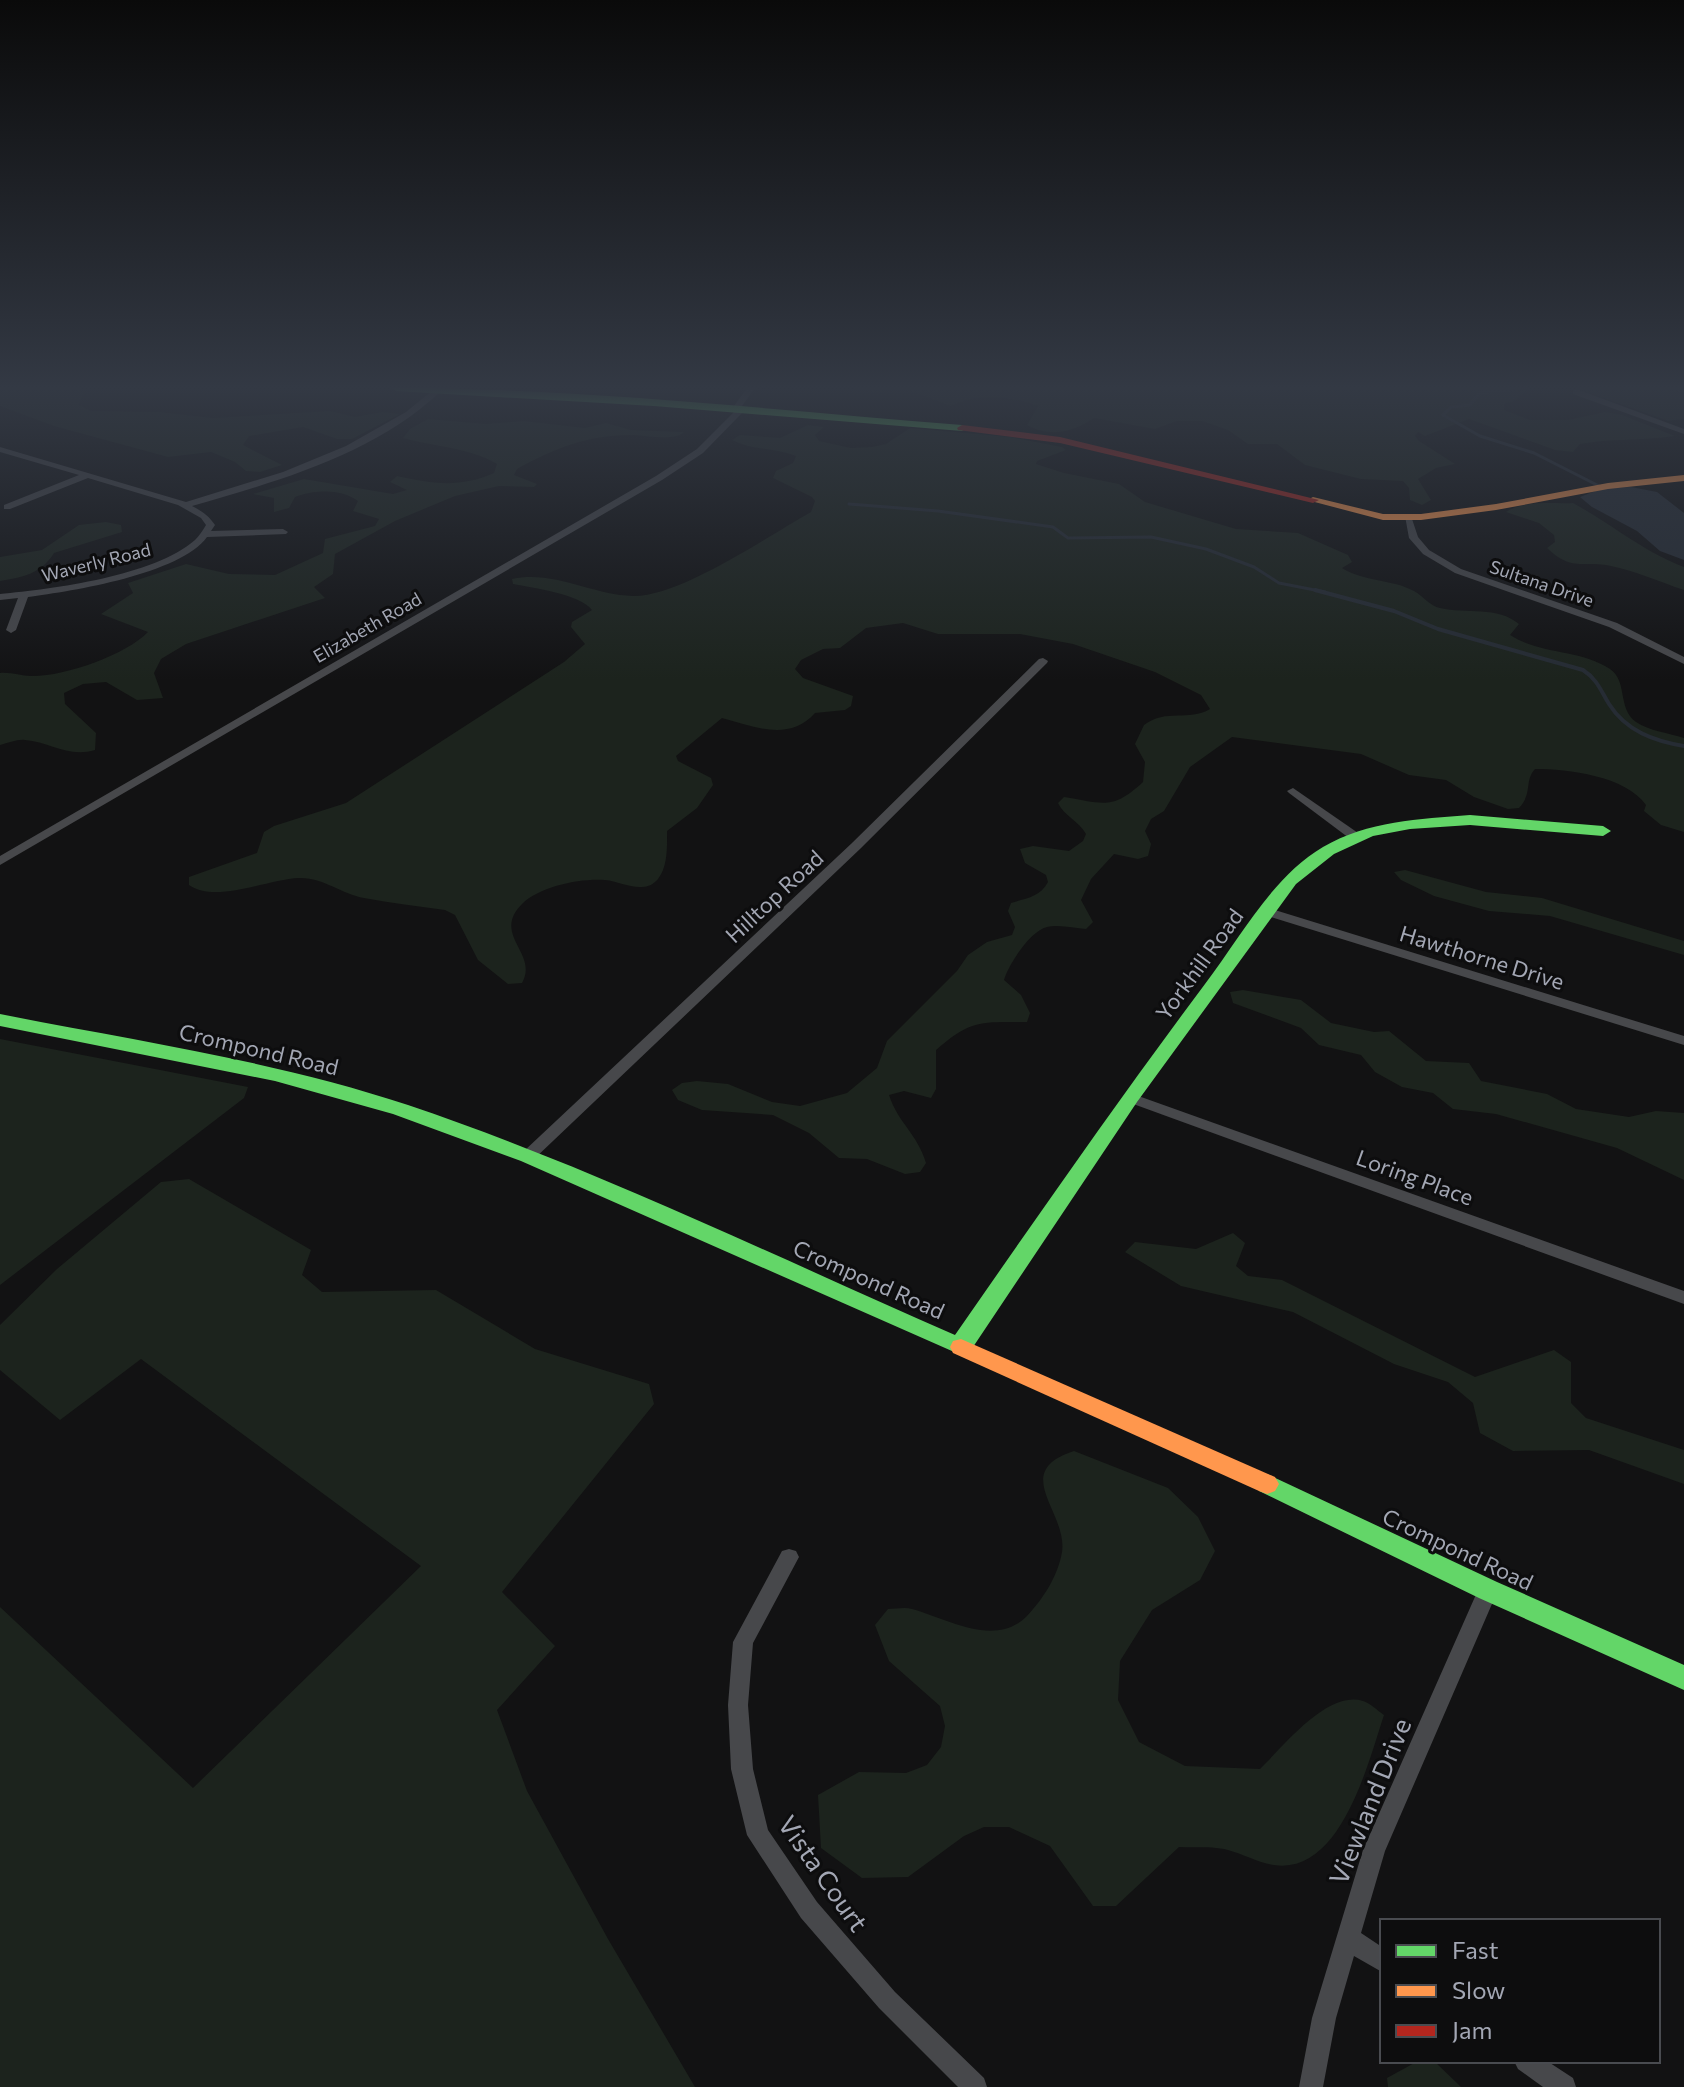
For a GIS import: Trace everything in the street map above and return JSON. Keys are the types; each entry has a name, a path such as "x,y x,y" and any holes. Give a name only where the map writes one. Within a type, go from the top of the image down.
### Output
{"main road":[{"path":"1243,485 1383,517 1408,518 1426,518 1599,485"},
{"name":"Yorkhill Road","path":"959,1346 1130,1098 1290,881 1328,851 1369,832 1410,824 1470,820 1603,831"},
{"name":"Crompond Road","path":"0,1020 275,1075 399,1109 528,1156 1199,1452 1488,1590 1684,1678"}],"street":[{"path":"7,507 62,485"},
{"path":"122,485 186,505 204,516 211,525 208,534 283,532"},
{"path":"186,505 251,485"},
{"name":"Elizabeth Road","path":"0,861 646,485"},
{"name":"Sultana Drive","path":"1408,518 1414,538 1426,552 1458,571 1613,625 1684,661"},
{"name":"Waverly Road","path":"0,597 80,586 155,565 196,544 208,534"},
{"path":"11,630 24,595"},
{"name":"Hilltop Road","path":"528,1156 856,846 1043,661"},
{"path":"1293,791 1357,838"},
{"name":"Hawthorne Drive","path":"1268,912 1684,1041"},
{"name":"Loring Place","path":"1130,1098 1684,1298"},
{"name":"Vista Court","path":"789,1557 743,1642 738,1705 742,1769 758,1835 819,1922 887,2000 975,2087"},
{"name":"Viewland Drive","path":"1311,2087 1324,2018 1374,1850 1488,1590"},
{"path":"1348,1938 1380,1960"},
{"path":"1529,2063 1564,2087"}],"shaded area":[{"path":"282,485 342,485 393,494 407,490 397,485 536,485 499,486 455,496 395,521 335,554 333,574 314,587 325,598 186,644 161,659 154,673 163,698 137,700 106,682 83,684 64,693 65,704 96,733 95,750 68,751 22,740 0,745 0,673 27,676 76,669 125,649 148,632 101,614 133,593 128,583 186,564 229,574 275,575 323,553 325,539 375,526 379,519 353,511 358,501 335,492 295,497 289,508 274,512 274,498 253,494"},
{"path":"788,485 1121,485 1145,502 1236,529 1298,533 1348,555 1352,562 1342,568 1351,573 1405,587 1440,608 1511,618 1519,624 1510,635 1534,646 1586,658 1610,669 1619,680 1626,710 1636,722 1684,738 1684,832 1661,825 1644,811 1646,805 1637,795 1625,787 1595,776 1535,769 1523,803 1519,808 1508,809 1474,797 1446,780 1409,775 1361,754 1232,737 1190,767 1164,811 1151,819 1145,831 1151,844 1148,856 1138,859 1114,854 1091,879 1081,900 1093,922 1086,929 1047,927 1034,934 1021,949 1004,980 1021,995 1030,1013 1027,1022 978,1024 948,1040 936,1050 936,1089 931,1098 904,1091 889,1095 926,1163 920,1172 905,1174 867,1159 839,1158 809,1133 773,1115 702,1110 678,1100 672,1090 682,1083 697,1081 728,1084 772,1102 800,1106 847,1093 877,1068 887,1041 957,971 968,955 987,942 1012,935 1015,927 1008,911 1011,903 1037,894 1048,882 1046,875 1025,863 1020,849 1033,846 1069,851 1083,841 1086,834 1083,829 1058,803 1064,797 1106,803 1132,791 1143,782 1145,762 1135,744 1144,725 1161,717 1194,715 1210,709 1201,695 1155,672 1073,644 1020,634 938,634 903,623 866,628 840,648 823,649 801,660 795,669 803,678 853,696 851,706 845,710 815,713 805,722 783,730 759,728 722,718 676,756 678,761 711,778 713,785 697,808 667,831 665,862 655,882 637,887 605,880 584,880 539,892 522,904 511,925 525,962 526,972 522,983 508,984 478,960 455,915 445,910 364,898 307,878 213,892 189,885 189,877 257,853 264,832 274,826 346,803 564,662 585,644 571,627 572,622 592,610 586,604 556,592 513,584 512,579 558,580 618,595 652,594 699,576 811,512 815,501"},
{"path":"1407,485 1422,485 1431,500 1422,505 1410,500"},
{"path":"1631,487 1657,492 1684,513 1684,560 1660,551 1637,531 1592,507 1580,497 1603,488"},
{"path":"1573,503 1684,567 1684,590 1620,568 1563,560 1547,548 1555,542 1554,535 1539,523 1506,512 1529,504"},
{"path":"106,522 121,525 122,532 54,553 37,570 0,581 0,557 42,550 79,525"},
{"path":"1405,870 1486,892 1542,898 1684,941 1684,955 1550,916 1489,911 1434,896 1401,880 1394,872"},
{"path":"1243,990 1301,1000 1331,1023 1374,1032 1389,1031 1426,1061 1469,1063 1481,1081 1547,1094 1576,1109 1629,1117 1656,1111 1684,1113 1684,1180 1617,1148 1496,1114 1453,1109 1433,1093 1402,1087 1375,1072 1361,1055 1319,1045 1301,1028 1233,1003 1230,992"},
{"path":"0,1039 248,1087 244,1098 0,1285"},
{"path":"189,1179 311,1250 302,1275 322,1292 436,1290 535,1349 649,1384 654,1404 502,1592 555,1646 497,1710 527,1791 608,1939 695,2087 0,2087 0,1607 193,1788 421,1566 141,1359 60,1420 0,1370 0,1325 57,1269 161,1182"},
{"path":"1233,1233 1245,1243 1236,1266 1248,1276 1282,1280 1475,1377 1554,1350 1571,1362 1571,1403 1586,1418 1684,1450 1684,1484 1589,1450 1513,1451 1480,1433 1473,1403 1448,1382 1394,1364 1293,1312 1181,1286 1125,1252 1135,1242 1196,1249"},
{"path":"1074,1451 1168,1488 1198,1517 1215,1551 1200,1580 1152,1610 1120,1661 1118,1700 1139,1742 1185,1766 1260,1769 1321,1712 1349,1700 1363,1701 1384,1715 1348,1812 1334,1835 1317,1853 1297,1863 1274,1865 1222,1849 1179,1847 1116,1906 1093,1906 1050,1846 1009,1827 984,1827 964,1836 908,1877 862,1878 821,1848 818,1795 859,1772 906,1773 927,1765 941,1747 945,1726 940,1706 889,1661 875,1625 888,1609 900,1608 986,1630 1001,1630 1027,1616 1049,1587 1062,1552 1062,1537 1043,1482 1046,1470 1055,1460"},
{"path":"1414,2063 1436,2063 1461,2087 1388,2087 1387,2078"}],"waterway":[{"path":"849,504 938,511 1053,527 1068,538 1151,537 1206,549 1254,567 1279,583 1316,590"},
{"path":"1316,590 1325,592"},
{"path":"1316,590 1394,611 1438,629 1583,670 1595,681 1616,713 1632,728 1652,738 1684,746"}],"traffic: fast":[{"path":"959,1346 1130,1098 1290,881 1328,851 1369,832 1410,824 1470,820 1603,831"},
{"path":"0,1020 275,1075 399,1109 528,1156 961,1347"},
{"path":"1267,1484 1488,1590 1684,1678"}],"traffic: slow":[{"path":"1313,500 1383,517 1421,517 1614,485"},
{"path":"961,1347 1267,1484"}],"traffic: jam":[{"path":"1251,485 1313,500"}]}
